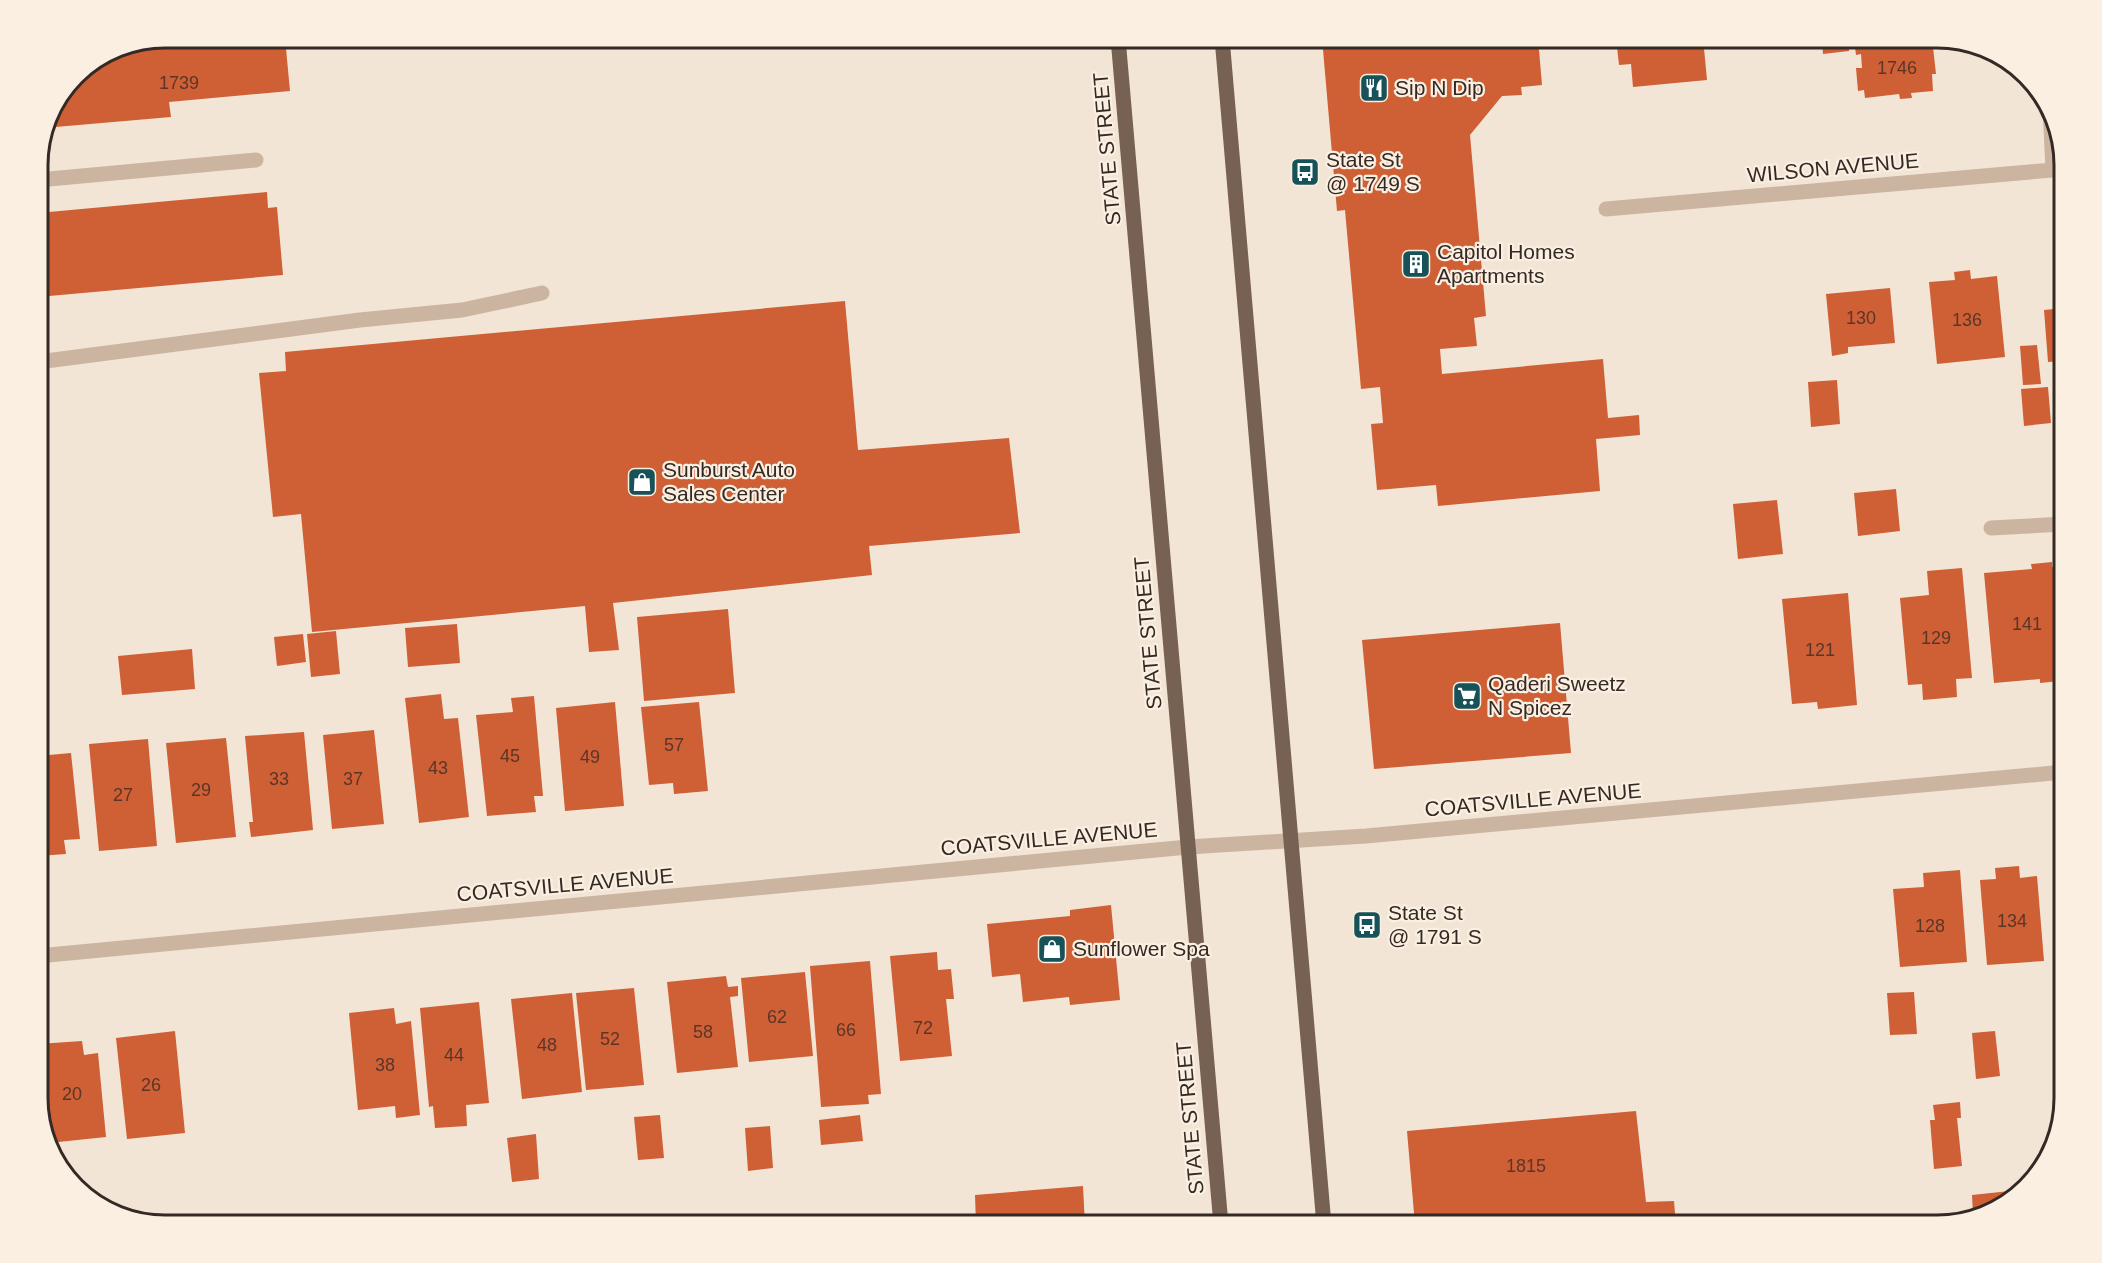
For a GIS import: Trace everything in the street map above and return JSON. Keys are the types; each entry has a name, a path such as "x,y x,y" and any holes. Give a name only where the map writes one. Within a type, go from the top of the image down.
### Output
{"main road":[{"name":"STATE STREET","path":"1119,48 1220,1215"},
{"path":"1223,48 1323,1215"}],"street":[{"path":"48,179 256,160"},
{"name":"WILSON AVENUE","path":"1606,209 2054,169"},
{"path":"48,361 360,320 462,310 542,293"},
{"path":"1991,528 2054,525"},
{"name":"COATSVILLE AVENUE","path":"48,955 1188,847 1366,836 2054,773"}],"building":[{"path":"165,48 286,48 290,91 169,102 171,117 54,127 64,106 82,82 106,64 127,54"},
{"name":"Capitol Homes Apartments","path":"1323,48 1539,48 1542,85 1521,87 1522,95 1502,96 1470,135 1486,316 1474,318 1477,346 1440,349 1442,374 1603,359 1608,418 1639,415 1640,435 1596,439 1600,491 1438,506 1436,485 1377,490 1371,424 1383,423 1380,387 1361,389 1345,210 1337,211"},
{"path":"1617,48 1704,48 1707,80 1633,87 1631,64 1619,65"},
{"path":"1822,48 1849,48 1849,51 1823,54"},
{"path":"1855,48 1933,48 1936,74 1932,74 1933,91 1911,93 1912,98 1900,99 1899,94 1865,98 1864,90 1858,91 1856,68 1862,68 1861,54 1856,55"},
{"path":"267,192 268,208 277,207 283,275 48,296 48,212"},
{"path":"1970,270 1971,279 1997,276 2005,357 1937,364 1929,282 1955,280 1954,272"},
{"path":"1890,288 1895,343 1848,347 1848,353 1832,356 1826,294"},
{"name":"Sunburst Auto Sales Center","path":"845,301 858,450 1009,438 1020,533 869,546 872,575 613,603 619,650 589,652 585,606 312,632 301,514 273,517 259,373 286,371 285,352"},
{"path":"2054,309 2054,362 2048,362 2044,310"},
{"path":"2037,345 2041,384 2023,385 2020,346"},
{"path":"1837,380 1840,424 1811,427 1808,382"},
{"path":"2048,387 2051,423 2024,426 2021,389"},
{"path":"1896,489 1900,531 1858,536 1854,493"},
{"path":"1777,500 1783,554 1738,559 1733,504"},
{"path":"2052,562 2052,567 2054,567 2054,682 2040,683 2040,679 1994,683 1984,573 2032,569 2031,564"},
{"path":"1962,568 1972,678 1956,679 1957,697 1923,700 1922,684 1908,685 1900,598 1929,595 1927,571"},
{"path":"1848,593 1857,705 1818,709 1817,702 1792,704 1782,599"},
{"path":"728,609 735,693 644,701 637,617"},
{"name":"Qaderi Sweetz N Spicez","path":"1560,623 1571,753 1374,769 1362,640"},
{"path":"457,624 460,663 408,667 405,628"},
{"path":"336,631 340,674 311,677 307,634"},
{"path":"303,634 306,662 277,666 274,637"},
{"path":"192,649 195,689 122,695 118,656"},
{"path":"441,694 444,719 458,718 469,817 419,823 405,698"},
{"path":"534,696 543,796 534,796 536,812 487,816 476,715 513,712 511,698"},
{"path":"615,702 624,806 565,811 556,708"},
{"path":"699,702 708,791 674,794 673,783 649,785 641,707"},
{"path":"374,730 384,824 332,829 323,735"},
{"path":"304,732 313,830 251,837 249,822 253,822 245,736"},
{"path":"226,738 236,837 176,843 166,743"},
{"path":"148,739 157,846 99,851 89,744"},
{"path":"71,753 80,839 64,840 66,854 48,855 48,755"},
{"path":"2019,866 2020,878 2037,876 2044,961 1987,965 1980,880 1996,879 1995,868"},
{"path":"1960,870 1967,962 1900,967 1893,889 1924,887 1923,873"},
{"name":"Sunflower Spa","path":"1111,905 1120,1000 1070,1005 1069,997 1023,1002 1020,974 992,977 987,924 1070,916 1070,910"},
{"path":"937,952 938,970 951,969 954,999 946,999 952,1056 900,1061 890,956"},
{"path":"870,961 881,1094 868,1095 869,1104 821,1107 810,966"},
{"path":"805,972 813,1056 749,1062 741,978"},
{"path":"726,976 728,987 738,986 738,996 730,997 738,1067 677,1073 667,982"},
{"path":"634,988 644,1085 586,1090 576,993"},
{"path":"1914,992 1917,1034 1890,1035 1887,993"},
{"path":"572,993 582,1092 522,1099 511,999"},
{"path":"479,1002 489,1103 466,1105 467,1126 435,1128 433,1106 429,1107 420,1008"},
{"path":"394,1008 396,1024 411,1021 420,1115 396,1118 395,1106 358,1110 349,1013"},
{"path":"175,1031 185,1133 127,1139 116,1038"},
{"path":"1995,1031 2000,1076 1976,1079 1972,1033"},
{"path":"82,1041 84,1055 98,1053 106,1137 57,1142 48,1106 48,1043"},
{"path":"1960,1102 1961,1118 1957,1118 1962,1166 1934,1169 1930,1120 1935,1120 1933,1105"},
{"path":"1636,1111 1646,1202 1674,1201 1675,1215 1414,1215 1407,1131"},
{"path":"660,1115 664,1158 638,1160 634,1117"},
{"path":"860,1115 863,1141 821,1145 819,1120"},
{"path":"770,1126 773,1168 748,1171 745,1128"},
{"path":"536,1134 539,1179 512,1182 507,1138"},
{"path":"1083,1186 1084,1215 976,1215 975,1195"},
{"path":"2008,1191 1973,1209 1972,1195"}],"place":[{"name":"Sip N Dip","path":"1374,88"},
{"name":"State St @ 1749 S","path":"1305,172"},
{"name":"Capitol Homes Apartments","path":"1416,264"},
{"name":"Sunburst Auto Sales Center","path":"642,482"},
{"name":"Qaderi Sweetz N Spicez","path":"1467,696"},
{"name":"State St @ 1791 S","path":"1367,925"},
{"name":"Sunflower Spa","path":"1052,949"}]}
